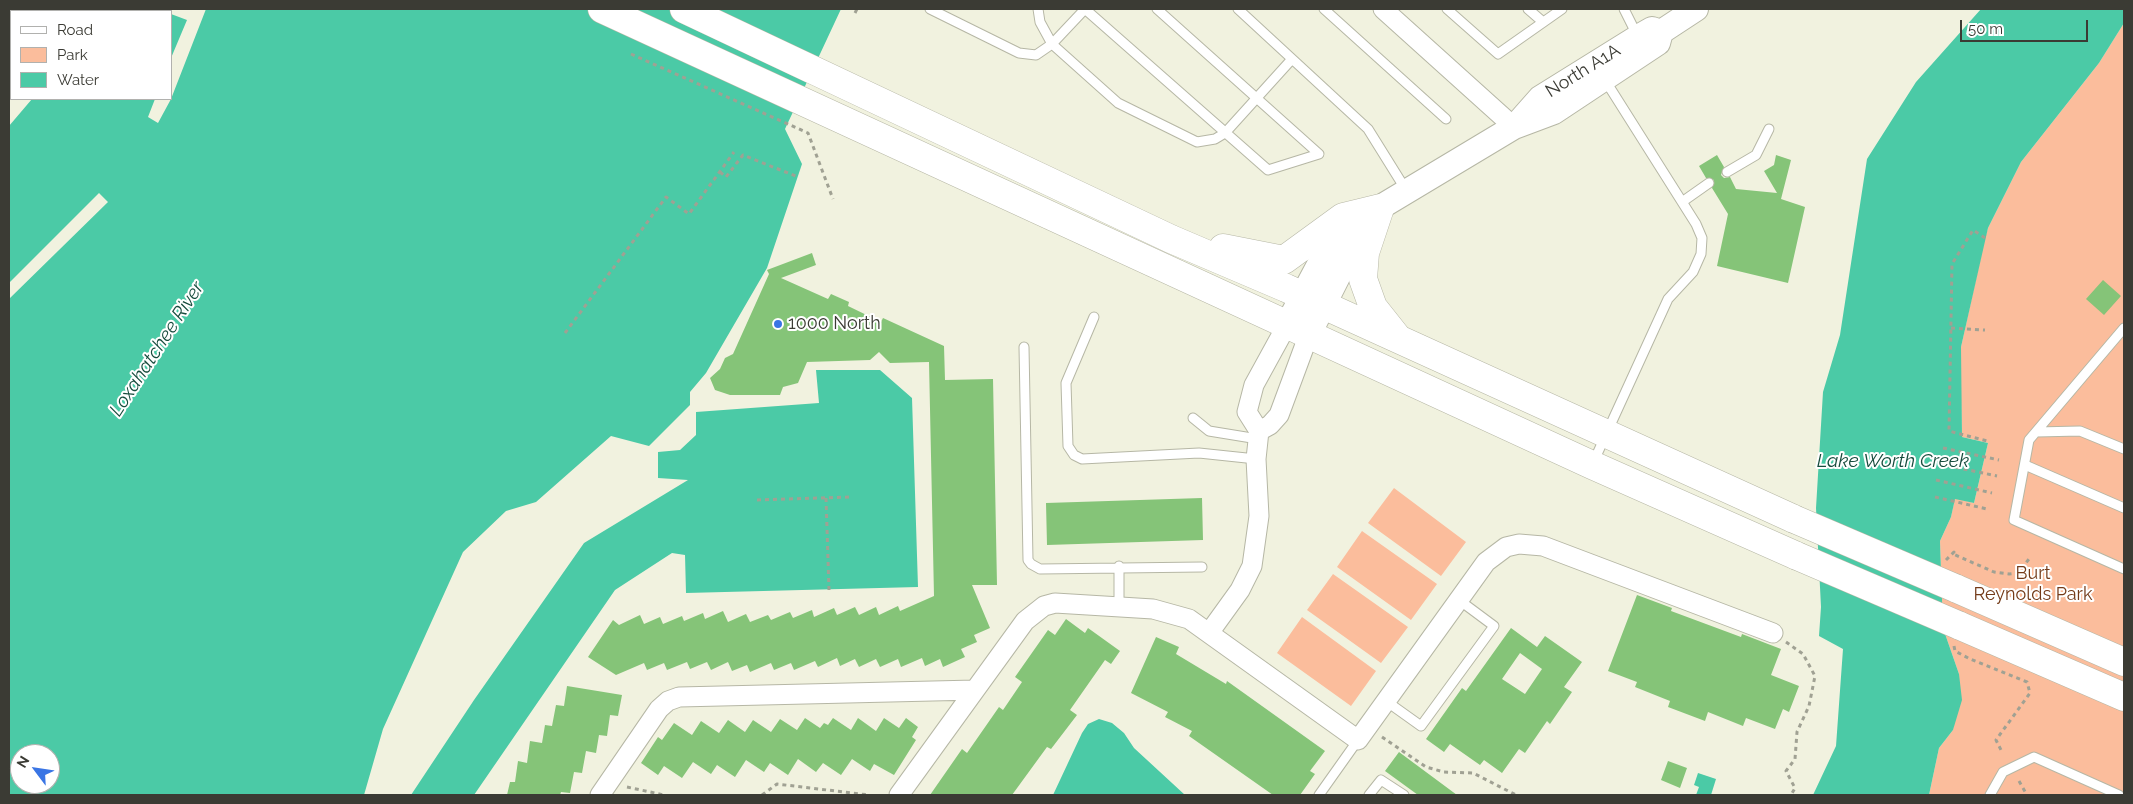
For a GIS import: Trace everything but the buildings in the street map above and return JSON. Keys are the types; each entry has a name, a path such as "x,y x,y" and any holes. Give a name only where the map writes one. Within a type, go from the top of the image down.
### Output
{"main road":[{"path":"602,9 1592,465 2124,697"},
{"path":"684,9 1171,239 1398,339 1794,519 2124,662"},
{"path":"1171,239 1284,260 1343,217 1380,208"},
{"path":"1380,208 1366,253 1363,279 1373,307 1398,339"}],"street":[{"path":"1383,9 1514,127"},
{"name":"North A1A","path":"1298,329 1313,301 1351,251 1380,208 1514,127 1554,112 1605,80 1658,43 1661,32 1696,9"},
{"name":"North A1A","path":"1514,127 1540,98 1652,29 1661,32"},
{"path":"1209,633 1240,590 1252,566 1259,516 1256,459 1259,435 1246,412 1254,385 1298,329"},
{"path":"1259,435 1279,414 1298,329"},
{"path":"899,795 1025,621 1044,606 1067,602 1119,606 1166,611 1189,619 1361,736 1486,562 1506,547 1532,544 1543,546 1773,633"},
{"path":"600,795 658,709 668,701 679,697 975,690"}],"lane":[{"path":"930,9 1019,53 1036,55 1052,44 1085,9 1268,170 1318,154 1157,9"},
{"path":"1038,9 1040,22 1052,44 1118,104 1197,142 1215,139 1224,133 1292,59"},
{"path":"1238,9 1368,129 1407,192"},
{"path":"1447,9 1498,54 1562,9"},
{"path":"1528,9 1543,22"},
{"path":"1624,9 1638,37"},
{"path":"1330,11 1446,119"},
{"path":"1592,465 1668,299 1693,272 1701,254 1702,238 1696,224 1605,80"},
{"path":"1727,172 1756,155 1769,129"},
{"path":"1682,202 1709,183"},
{"path":"1094,317 1066,383 1068,446 1074,455 1082,459 1199,453 1256,459"},
{"path":"2124,328 2029,440 2014,520 2124,569"},
{"path":"1024,347 1028,560 1035,568 1040,569 1120,566 1202,567"},
{"path":"1193,418 1209,431 1259,435"},
{"path":"2036,432 2080,431 2124,449"},
{"path":"2025,465 2124,508"},
{"path":"1119,606 1120,566"},
{"path":"1386,701 1421,726 1494,626 1459,600"},
{"path":"1319,795 1361,736"},
{"path":"1990,795 2003,772 2034,757 2119,795"},
{"path":"1370,795 1381,780 1404,795"}],"path":[{"path":"855,13 857,9"},
{"path":"631,54 808,133 833,199"},
{"path":"565,333 666,197 688,214 734,152"},
{"path":"720,172 726,177 743,155 798,177"},
{"path":"1985,238 1973,230 1952,264 1949,431 1987,441"},
{"path":"1951,328 1985,330"},
{"path":"1943,448 1999,460"},
{"path":"1940,464 1997,476"},
{"path":"1936,480 1992,493"},
{"path":"758,500 850,497"},
{"path":"1935,497 1987,509"},
{"path":"826,498 829,590"},
{"path":"1773,633 1803,654 1815,676 1809,706 1797,732 1795,759 1786,771 1795,788 1791,795"},
{"path":"1361,736 1380,736 1426,767 1444,772 1472,773 1516,795"},
{"path":"611,779 622,786 664,795"},
{"path":"2018,781 2028,795"},
{"path":"762,795 777,784 869,795"}],"green space":[{"name":"Burt Reynolds Park","path":"2124,23 2124,795 1929,795 1939,748 1953,730 1959,674 1943,628 1940,541 1951,517 1955,498 1974,503 1988,443 1962,437 1961,402 1961,347 1985,238 1988,228 2021,162 2099,63"},
{"path":"1394,488 1466,542 1441,576 1368,523"},
{"path":"1362,531 1437,584 1411,620 1337,567"},
{"path":"1333,574 1408,627 1381,663 1307,610"},
{"path":"1302,617 1376,671 1351,706 1277,653"}],"water":[{"path":"159,9 162,10 74,10"},
{"name":"Loxahatchee River","path":"206,9 841,9 785,129 802,164 767,268 706,373 690,392 690,405 649,446 611,436 536,502 506,511 463,552 383,729 364,795 9,795 9,299 108,202 99,193 9,283 9,126 31,100 155,100 148,117 158,123 172,100"},
{"name":"Lake Worth Creek","path":"1981,9 2124,9 2124,23 2099,63 2021,162 1988,228 1961,347 1962,437 1988,443 1974,503 1955,499 1951,517 1940,541 1943,628 1959,674 1962,700 1953,730 1939,748 1929,795 1813,795 1836,746 1843,649 1819,636 1821,607 1816,508 1823,392 1840,335 1867,159 1916,82"},
{"path":"172,14 187,20 172,56"},
{"path":"816,370 880,370 912,398 918,587 686,593 685,555 672,553 615,590 474,795 411,795 474,700 584,543 688,480 658,478 658,452 680,450 696,435 696,412 819,403"},
{"path":"1099,719 1112,723 1124,733 1134,748 1185,795 1053,795 1082,733 1088,724"},
{"path":"1698,773 1716,779 1711,795 1696,795 1699,787 1694,785"}],"place":[{"name":"1000 North","path":"778,324"}]}
